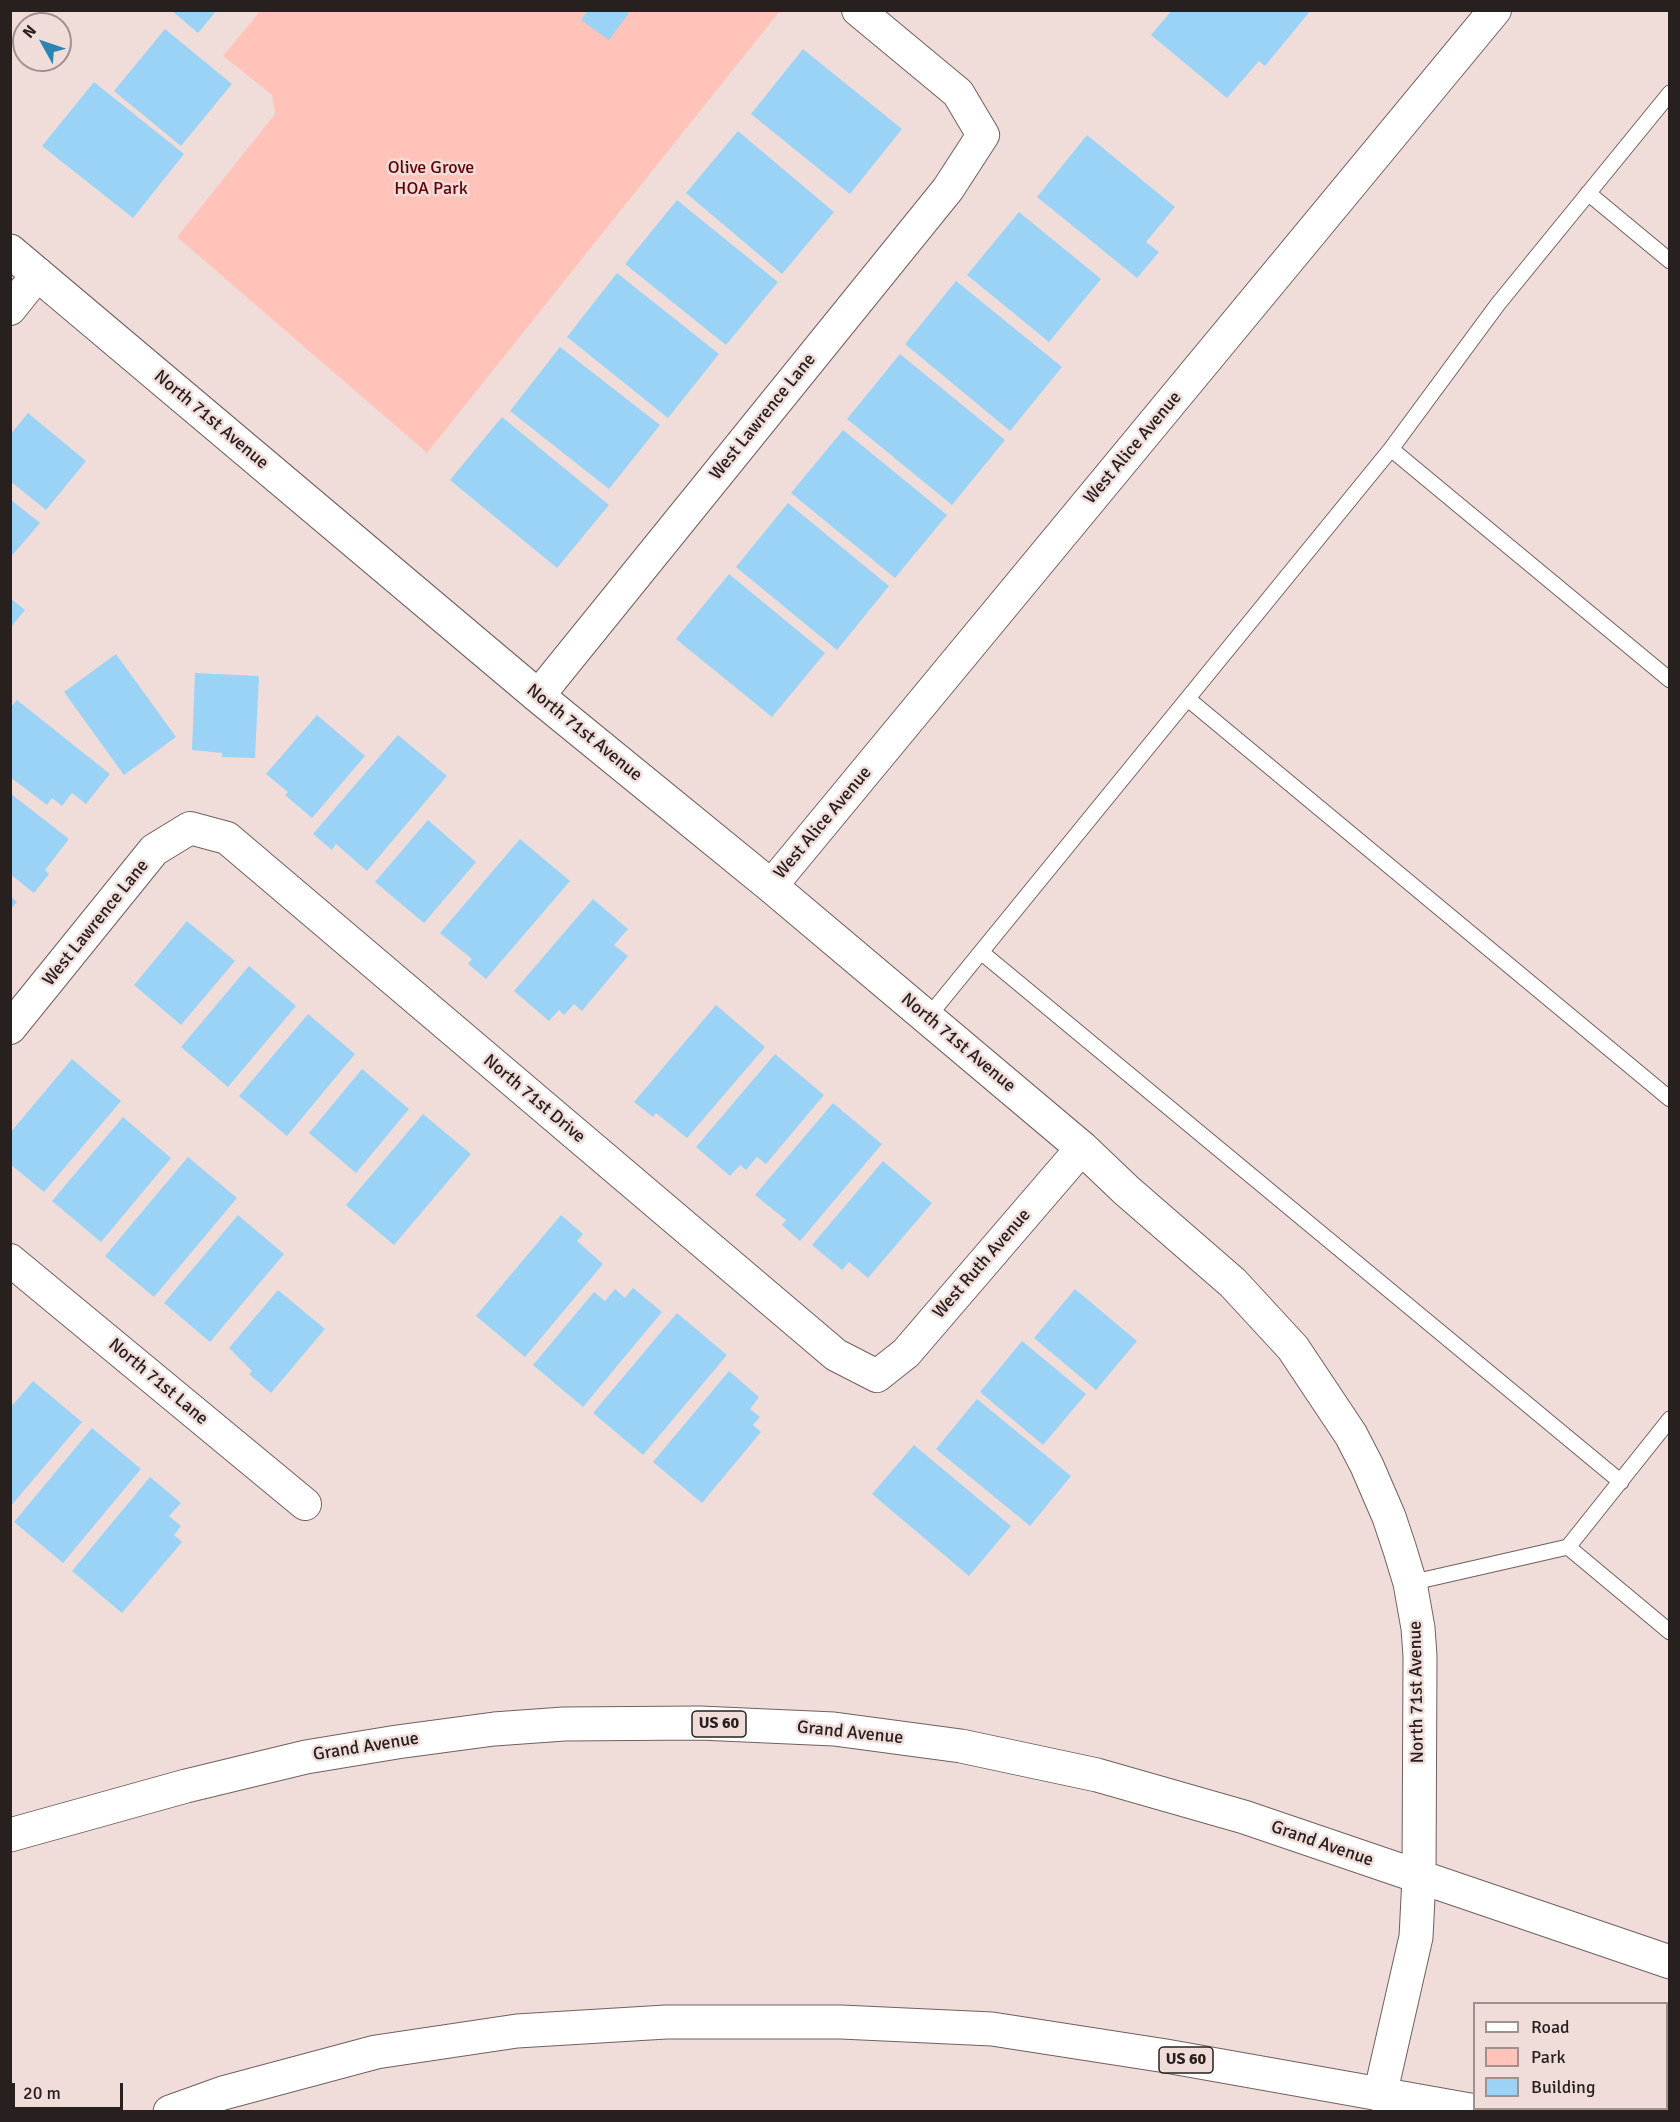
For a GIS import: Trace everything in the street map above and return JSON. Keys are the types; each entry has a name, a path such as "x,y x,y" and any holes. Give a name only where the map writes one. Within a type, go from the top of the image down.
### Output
{"main road":[{"name":"North 71st Avenue","path":"10,251 538,696 771,886 1082,1148 1126,1190 1233,1283 1293,1348 1331,1402 1361,1456 1389,1517 1410,1583 1418,1628 1420,1656 1419,1878 1416,1937 1380,2095"},
{"name":"Grand Avenue","path":"10,1835 186,1786 306,1757 396,1742 564,1724 700,1723 834,1729 962,1746 1097,1775 1244,1817 1670,1962"},
{"name":"US 60","path":"170,2112 223,2093 376,2052 517,2031 666,2022 841,2022 992,2029 1166,2056 1480,2112"}],"street":[{"name":"West Lawrence Lane","path":"538,696 948,189 983,135 958,93 858,10"},
{"name":"West Alice Avenue","path":"771,886 1495,10"},
{"path":"10,309 38,274"},
{"name":"West Lawrence Lane","path":"10,1028 154,850 190,828"},
{"name":"North 71st Drive","path":"190,828 226,838 836,1355 877,1376"},
{"name":"West Ruth Avenue","path":"877,1376 906,1353 1082,1148"},
{"name":"North 71st Lane","path":"10,1260 305,1504"}],"lane":[{"path":"928,1017 1391,450 1498,304 1670,93"},
{"path":"1588,193 1670,261"},
{"path":"1391,450 1670,680"},
{"path":"1188,699 1670,1099"},
{"path":"981,952 1620,1482"},
{"path":"1410,1583 1568,1547 1670,1419"},
{"path":"1568,1547 1670,1632"}],"green space":[{"name":"Olive Grove HOA Park","path":"260,11 780,11 427,453 177,237 275,114 272,95 223,56"}],"building":[{"path":"171,10 217,10 198,33"},
{"path":"588,10 625,10 629,13 609,40 581,20"},
{"path":"1172,10 1311,10 1265,66 1259,61 1227,98 1151,35"},
{"path":"165,29 232,84 181,146 114,91"},
{"path":"803,49 902,129 850,194 751,114"},
{"path":"94,82 184,154 133,218 42,146"},
{"path":"738,131 834,212 782,274 686,193"},
{"path":"1087,135 1175,207 1146,242 1159,252 1137,278 1037,197"},
{"path":"677,200 778,282 726,345 625,264"},
{"path":"1019,212 1101,279 1049,342 967,275"},
{"path":"617,273 719,354 668,418 567,337"},
{"path":"956,281 1062,367 1010,431 905,344"},
{"path":"560,347 660,425 609,489 510,411"},
{"path":"900,354 1005,440 952,505 847,419"},
{"path":"28,413 86,461 46,510 10,481 10,435"},
{"path":"502,417 609,505 557,568 450,480"},
{"path":"843,430 947,515 895,578 791,493"},
{"path":"10,499 40,523 10,558"},
{"path":"788,503 889,586 837,650 736,567"},
{"path":"729,574 825,653 772,717 676,639"},
{"path":"10,598 25,610 10,628"},
{"path":"116,654 176,737 124,775 64,692"},
{"path":"195,673 259,676 255,758 222,757 222,753 192,750"},
{"path":"17,700 110,774 86,804 72,793 62,806 52,798 47,805 10,777 10,708"},
{"path":"317,715 365,756 312,818 285,795 288,792 266,774"},
{"path":"398,735 447,776 367,871 336,844 332,850 313,834"},
{"path":"10,793 69,839 45,870 49,874 34,893 10,874"},
{"path":"428,820 476,862 424,923 375,882"},
{"path":"520,839 570,881 486,979 468,964 472,959 440,933"},
{"path":"10,896 17,902 10,910"},
{"path":"593,899 628,929 614,945 628,956 582,1011 574,1004 564,1015 559,1010 549,1021 514,991"},
{"path":"187,921 235,961 181,1025 134,985"},
{"path":"249,966 296,1006 228,1087 181,1047"},
{"path":"716,1005 765,1047 687,1138 656,1113 653,1117 634,1102"},
{"path":"308,1014 355,1054 287,1136 239,1096"},
{"path":"775,1054 824,1095 766,1164 757,1157 746,1170 740,1165 730,1176 696,1147"},
{"path":"72,1059 121,1101 44,1192 10,1164 10,1133"},
{"path":"362,1069 409,1109 356,1173 309,1133"},
{"path":"833,1103 882,1144 800,1241 782,1225 786,1220 755,1195"},
{"path":"423,1114 471,1154 394,1245 346,1205"},
{"path":"123,1117 171,1158 101,1242 52,1201"},
{"path":"188,1157 237,1198 154,1297 105,1256"},
{"path":"883,1161 932,1203 868,1278 849,1262 842,1270 812,1245"},
{"path":"238,1215 284,1254 210,1342 164,1303"},
{"path":"561,1215 583,1234 577,1241 603,1264 525,1357 476,1316"},
{"path":"633,1288 662,1312 583,1407 533,1365 594,1292 605,1301 615,1289 625,1298"},
{"path":"1075,1289 1137,1341 1096,1390 1034,1338"},
{"path":"278,1290 325,1329 271,1393 249,1374 252,1371 229,1348"},
{"path":"677,1313 727,1355 643,1455 593,1413"},
{"path":"1022,1341 1086,1394 1043,1445 980,1392"},
{"path":"729,1371 759,1397 750,1409 760,1417 753,1425 761,1432 702,1503 653,1462"},
{"path":"33,1381 82,1422 10,1507 10,1408"},
{"path":"977,1399 1071,1476 1030,1526 936,1449"},
{"path":"92,1428 141,1469 63,1563 14,1522"},
{"path":"914,1445 1011,1526 969,1576 872,1494"},
{"path":"150,1477 181,1503 169,1516 181,1526 174,1535 182,1542 122,1613 72,1571"}]}
